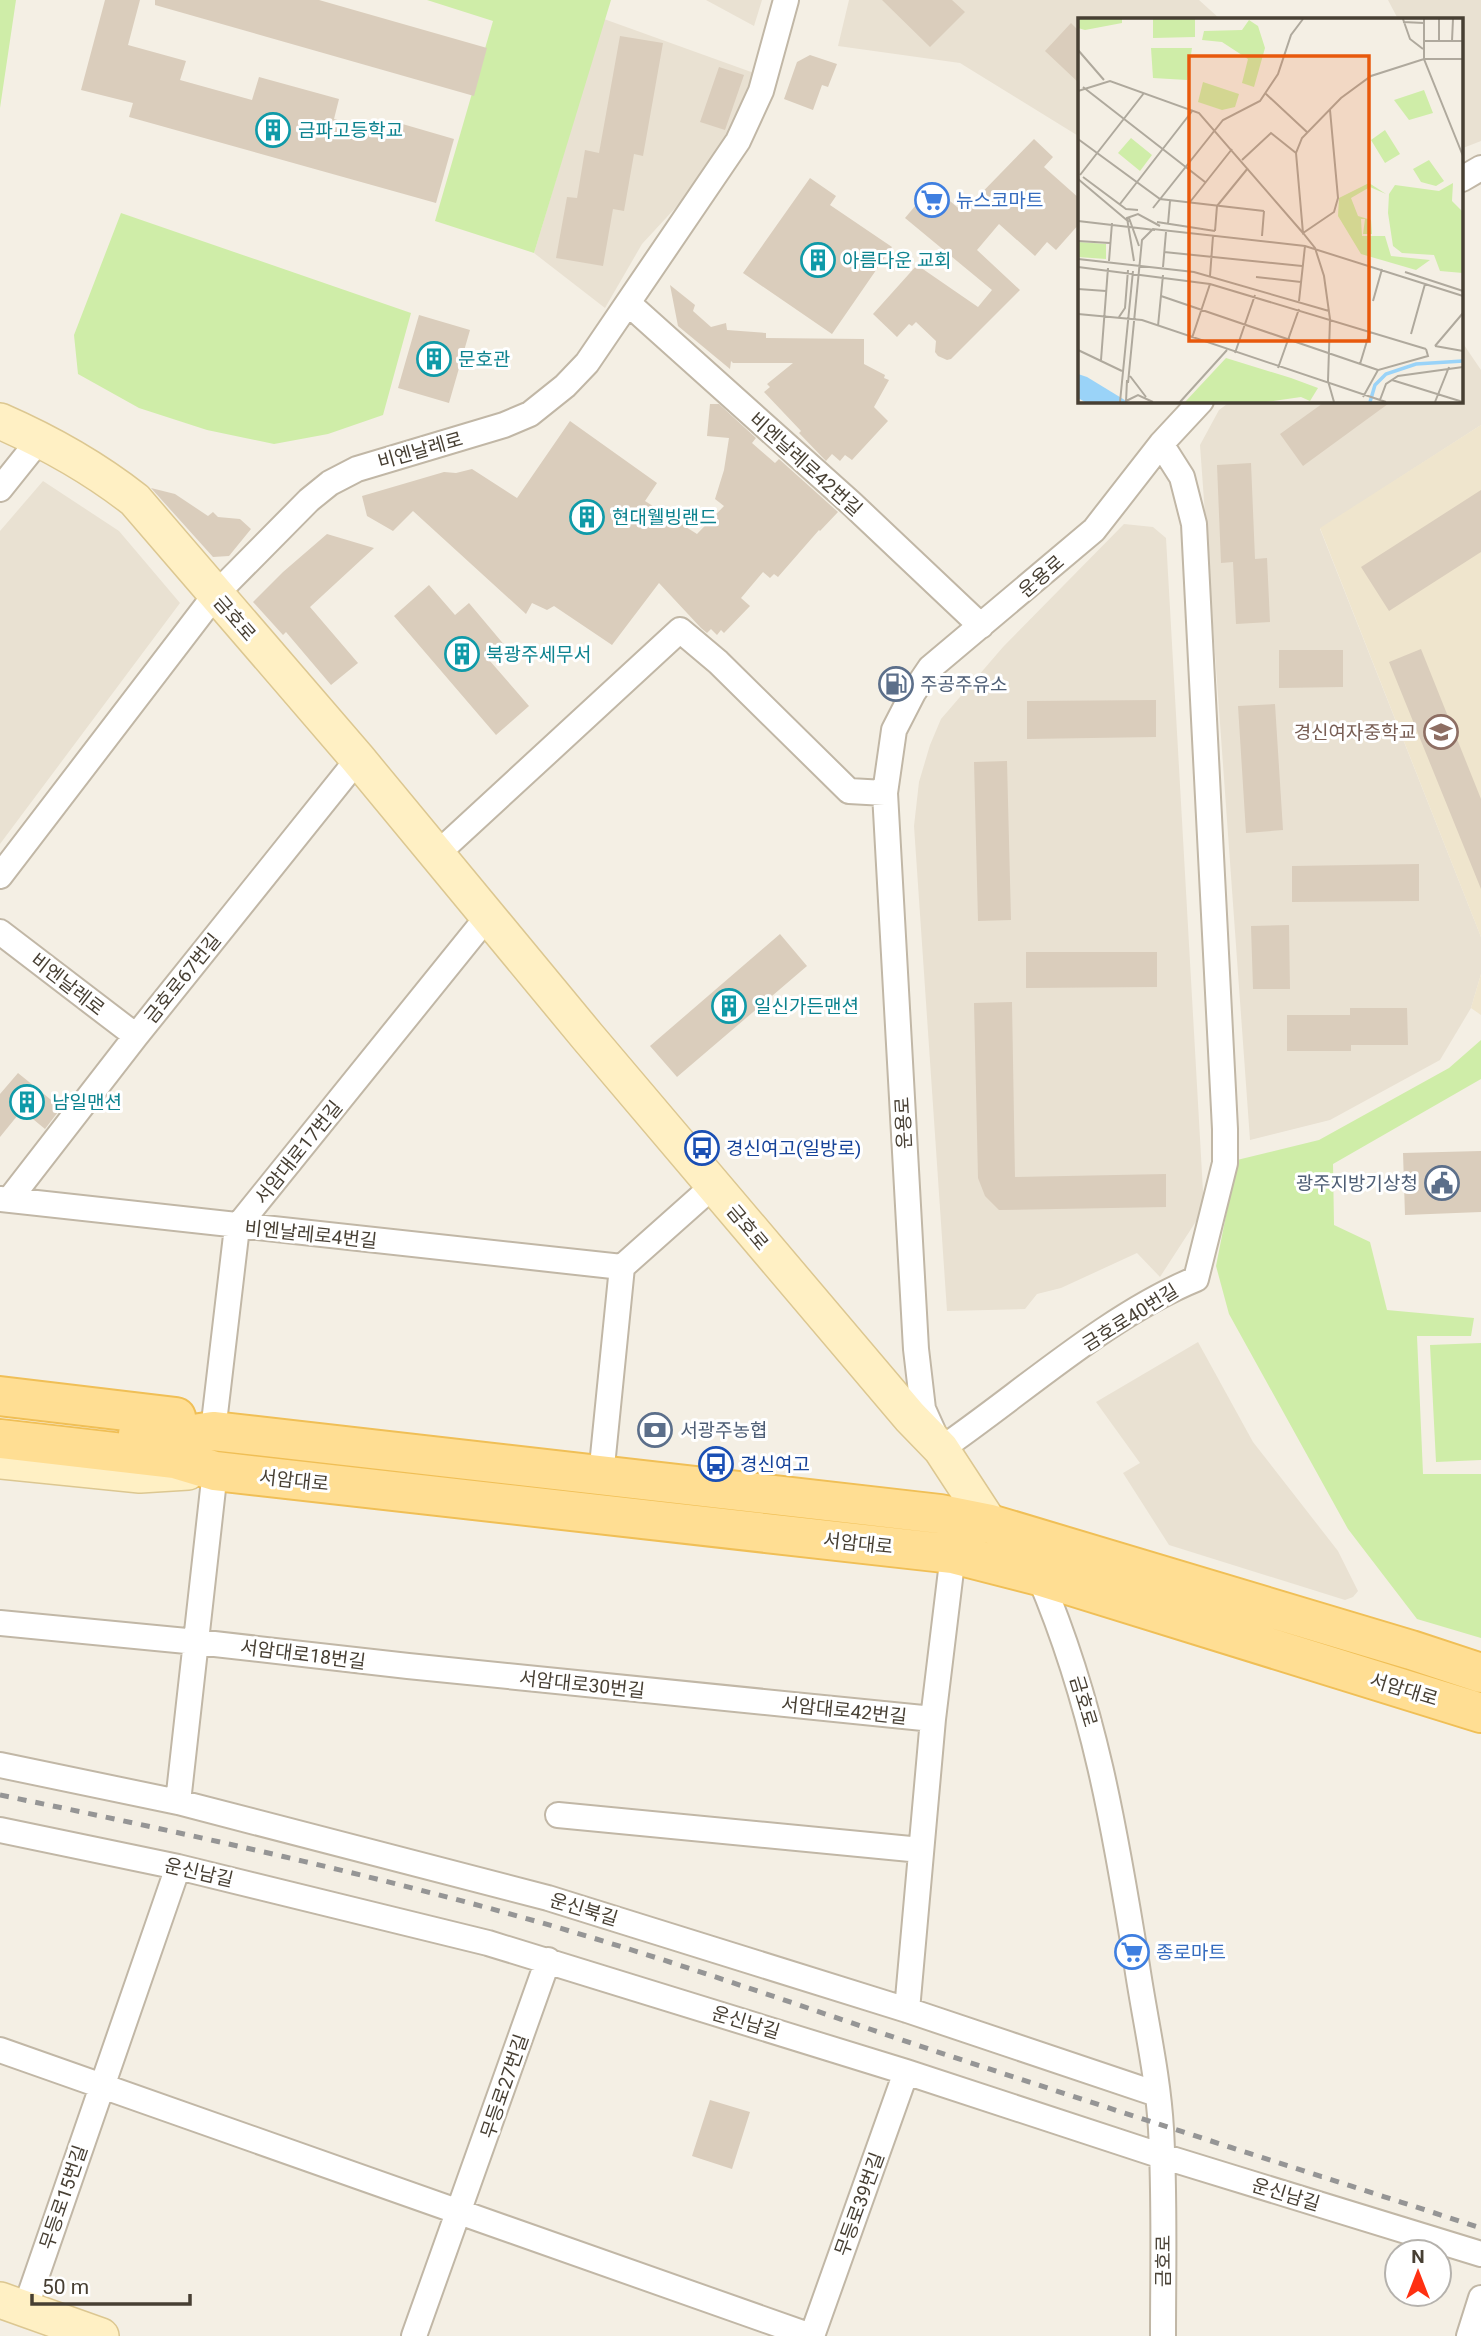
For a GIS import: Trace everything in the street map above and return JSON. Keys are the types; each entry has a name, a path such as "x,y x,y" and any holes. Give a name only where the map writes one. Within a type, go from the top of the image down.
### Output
{"main road":[{"path":"0,1396 182,1418 213,1431"},
{"path":"0,1419 175,1448"},
{"name":"서암대로","path":"175,1448 213,1431 940,1514 990,1524 1481,1673"},
{"path":"0,1439 175,1448"},
{"name":"서암대로","path":"175,1448 215,1471 953,1554 1039,1576 1481,1713"}],"street":[{"name":"비엔날레로","path":"0,876 215,595 283,525 330,483 377,462 473,435 530,414 565,386 587,363 738,141 761,91 786,0"},
{"path":"1464,178 1481,168"},
{"name":"비엔날레로42번길","path":"629,304 852,504 981,626"},
{"name":"운용로","path":"941,1449 923,1409 916,1349 885,793 894,730 913,693 930,668 1094,530 1161,444 1200,402"},
{"name":"금호로","path":"0,421 40,439 114,484 135,500 358,759 910,1418 941,1449 990,1524 1039,1576 1060,1626 1090,1719 1126,1895 1157,2094 1162,2156 1163,2336"},
{"path":"0,489 40,439"},
{"name":"금호로40번길","path":"941,1449 1099,1334 1174,1288 1196,1279 1225,1163 1194,524 1182,477 1161,444"},
{"path":"437,854 680,630 718,662 849,791 885,793"},
{"name":"금호로67번길","path":"4,1199 358,759"},
{"name":"서암대로17번길","path":"237,1227 488,916"},
{"name":"비엔날레로","path":"0,932 136,1036"},
{"name":"금호로","path":"622,1267 713,1186"},
{"name":"비엔날레로4번길","path":"4,1199 237,1227 622,1267"},
{"path":"213,1431 237,1227"},
{"path":"601,1476 622,1267"},
{"name":"서암대로","path":"0,1461 140,1475 215,1471"},
{"path":"178,1802 215,1471"},
{"name":"서암대로42번길","path":"907,2010 933,1719 953,1554"},
{"name":"서암대로18번길","path":"4,1623 408,1666"},
{"name":"서암대로30번길","path":"408,1666 755,1701"},
{"name":"서암대로42번길","path":"755,1701 933,1719"},
{"name":"운신북길","path":"0,1765 178,1802 548,1898 907,2010 1157,2094"},
{"path":"558,1815 921,1850"},
{"name":"운신남길","path":"0,1830 178,1867 548,1960 906,2072 1162,2156 1481,2254"},
{"name":"무등로15번길","path":"12,2305 101,2085 178,1867"},
{"name":"무등로27번길","path":"414,2336 548,1960"},
{"path":"0,2050 459,2211"},
{"name":"무등로39번길","path":"459,2211 811,2336 906,2072"},
{"path":"1469,2336 1481,2298"},
{"path":"12,2305 101,2336"}],"shaded area":[{"path":"706,0 762,0 754,26"},
{"path":"849,0 1199,0 1219,18 1078,18 1078,136 960,63 838,46"},
{"path":"1388,0 1481,0 1481,141 1464,148 1464,18 1397,18"},
{"path":"604,19 754,73 714,166 642,244 605,308 534,253"},
{"path":"1464,345 1481,370 1481,425 1320,529 1481,937 1481,974 1471,1008 1440,1060 1330,1120 1250,1140 1200,445 1219,410 1230,402 1464,402"},
{"name":"경신여자중학교","path":"1481,425 1481,937 1320,528"},
{"path":"43,481 119,531 180,603 0,844 0,531"},
{"path":"1124,524 1153,527 1166,538 1204,1209 1160,1277 1137,1253 1061,1288 1037,1294 1025,1309 947,1311 914,826 919,782 941,719 1003,647"},
{"path":"1481,974 1481,1015 1471,1008"},
{"path":"1198,1342 1253,1442 1338,1551 1358,1591 1353,1597 1345,1600 1169,1545 1123,1473 1140,1463 1096,1402"}],"green space":[{"path":"0,0 16,0 0,108"},
{"path":"427,0 611,0 534,253 435,221 493,21"},
{"path":"121,213 411,313 383,415 328,434 274,444 207,430 139,408 78,374 74,335"},
{"path":"1481,1040 1481,1079 1333,1164 1334,1225 1370,1242 1387,1310 1474,1318 1471,1336 1417,1336 1423,1474 1481,1474 1481,1638 1417,1619 1348,1529 1229,1314 1216,1266 1237,1160 1319,1140 1449,1068"},
{"path":"1481,1343 1481,1460 1436,1462 1430,1345"}],"building":[{"name":"금파고등학교","path":"105,0 140,0 128,45 186,61 180,80 252,100 259,77 339,99 334,119 395,136 399,123 454,139 436,203 129,117 133,103 81,90"},
{"path":"155,0 319,0 487,48 474,96 155,5"},
{"path":"882,0 952,0 965,12 930,47"},
{"path":"1071,23 1078,30 1078,82 1045,51"},
{"path":"620,36 663,43 643,156 634,154 624,211 613,209 603,266 556,258 567,197 577,198 585,150 599,153"},
{"path":"810,55 837,64 828,87 822,85 813,110 784,99 797,62"},
{"path":"719,67 744,75 725,130 700,122"},
{"path":"1034,139 1053,157 1044,167 1078,197 1078,225 1056,250 1047,242 1035,256 999,224 977,250 1020,290 947,360 938,356 935,352 936,341 916,322 912,326 909,324 897,337 873,314 917,265 978,307 992,290 905,218 932,186 963,212"},
{"name":"아름다운 교회","path":"810,178 836,196 830,205 892,247 832,334 743,273"},
{"path":"670,285 695,305 693,311 711,327 726,323 727,330 766,333 766,338 864,339 864,364 889,380 874,407 888,421 852,460 845,455 840,461 832,454 826,461 764,392 770,387 767,384 793,363 731,361 730,369 678,326"},
{"name":"문호관","path":"419,315 470,330 449,403 398,388"},
{"path":"1325,402 1391,402 1303,466 1280,434"},
{"path":"710,404 719,404 756,438 752,443 775,463 779,459 838,512 778,577 774,574 770,578 763,572 741,598 750,606 724,633 721,630 717,635 711,629 707,633 659,583 612,645 554,606 547,610 532,603 526,614 413,511 393,531 367,516 362,496 444,472 456,473 472,469 517,498 570,421 657,483 645,501 697,534 724,506 715,499 724,470 729,438 707,436"},
{"path":"1251,463 1255,559 1267,558 1270,622 1236,624 1233,562 1221,563 1217,465"},
{"path":"151,488 175,494 208,516 213,512 218,517 240,519 251,529 229,556 213,557"},
{"path":"1481,490 1481,552 1389,611 1361,567"},
{"path":"327,534 374,548 310,607 358,663 331,685 286,632 283,635 253,602"},
{"name":"북광주세무서","path":"429,585 455,615 469,603 506,647 490,661 529,706 496,735 394,616"},
{"path":"1421,649 1481,799 1481,889 1389,662"},
{"path":"1279,650 1343,650 1343,687 1279,688"},
{"path":"1156,700 1156,737 1027,739 1027,701"},
{"path":"1275,704 1283,830 1246,833 1238,706"},
{"path":"1007,761 1011,920 978,921 974,762"},
{"path":"1419,864 1419,901 1292,902 1292,866"},
{"path":"1289,925 1290,989 1253,989 1251,926"},
{"name":"일신가든맨션","path":"780,934 807,966 677,1077 650,1046"},
{"path":"1026,952 1157,952 1157,987 1026,988"},
{"path":"1012,1002 1015,1177 1166,1174 1166,1207 999,1210 985,1196 978,1178 974,1003"},
{"path":"1350,1008 1407,1008 1408,1045 1351,1045 1351,1051 1287,1051 1287,1015 1350,1015"},
{"name":"남일맨션","path":"18,1073 61,1108 45,1129 22,1110 0,1137 0,1094"},
{"name":"광주지방기상청","path":"1481,1151 1481,1212 1405,1215 1403,1153"},
{"path":"710,2100 750,2112 732,2169 692,2156"}],"railway":[{"path":"0,1795 327,1867 573,1932 1481,2228"}],"place":[{"name":"금파고등학교","path":"273,130"},
{"name":"뉴스코마트","path":"932,200"},
{"name":"아름다운 교회","path":"818,260"},
{"name":"문호관","path":"434,359"},
{"name":"현대웰빙랜드","path":"587,517"},
{"name":"북광주세무서","path":"462,654"},
{"name":"주공주유소","path":"896,684"},
{"name":"경신여자중학교","path":"1441,732"},
{"name":"일신가든맨션","path":"729,1006"},
{"name":"남일맨션","path":"27,1102"},
{"name":"경신여고(일방로)","path":"702,1148"},
{"name":"광주지방기상청","path":"1442,1183"},
{"name":"서광주농협","path":"655,1430"},
{"name":"경신여고","path":"716,1464"},
{"name":"종로마트","path":"1132,1952"}]}
